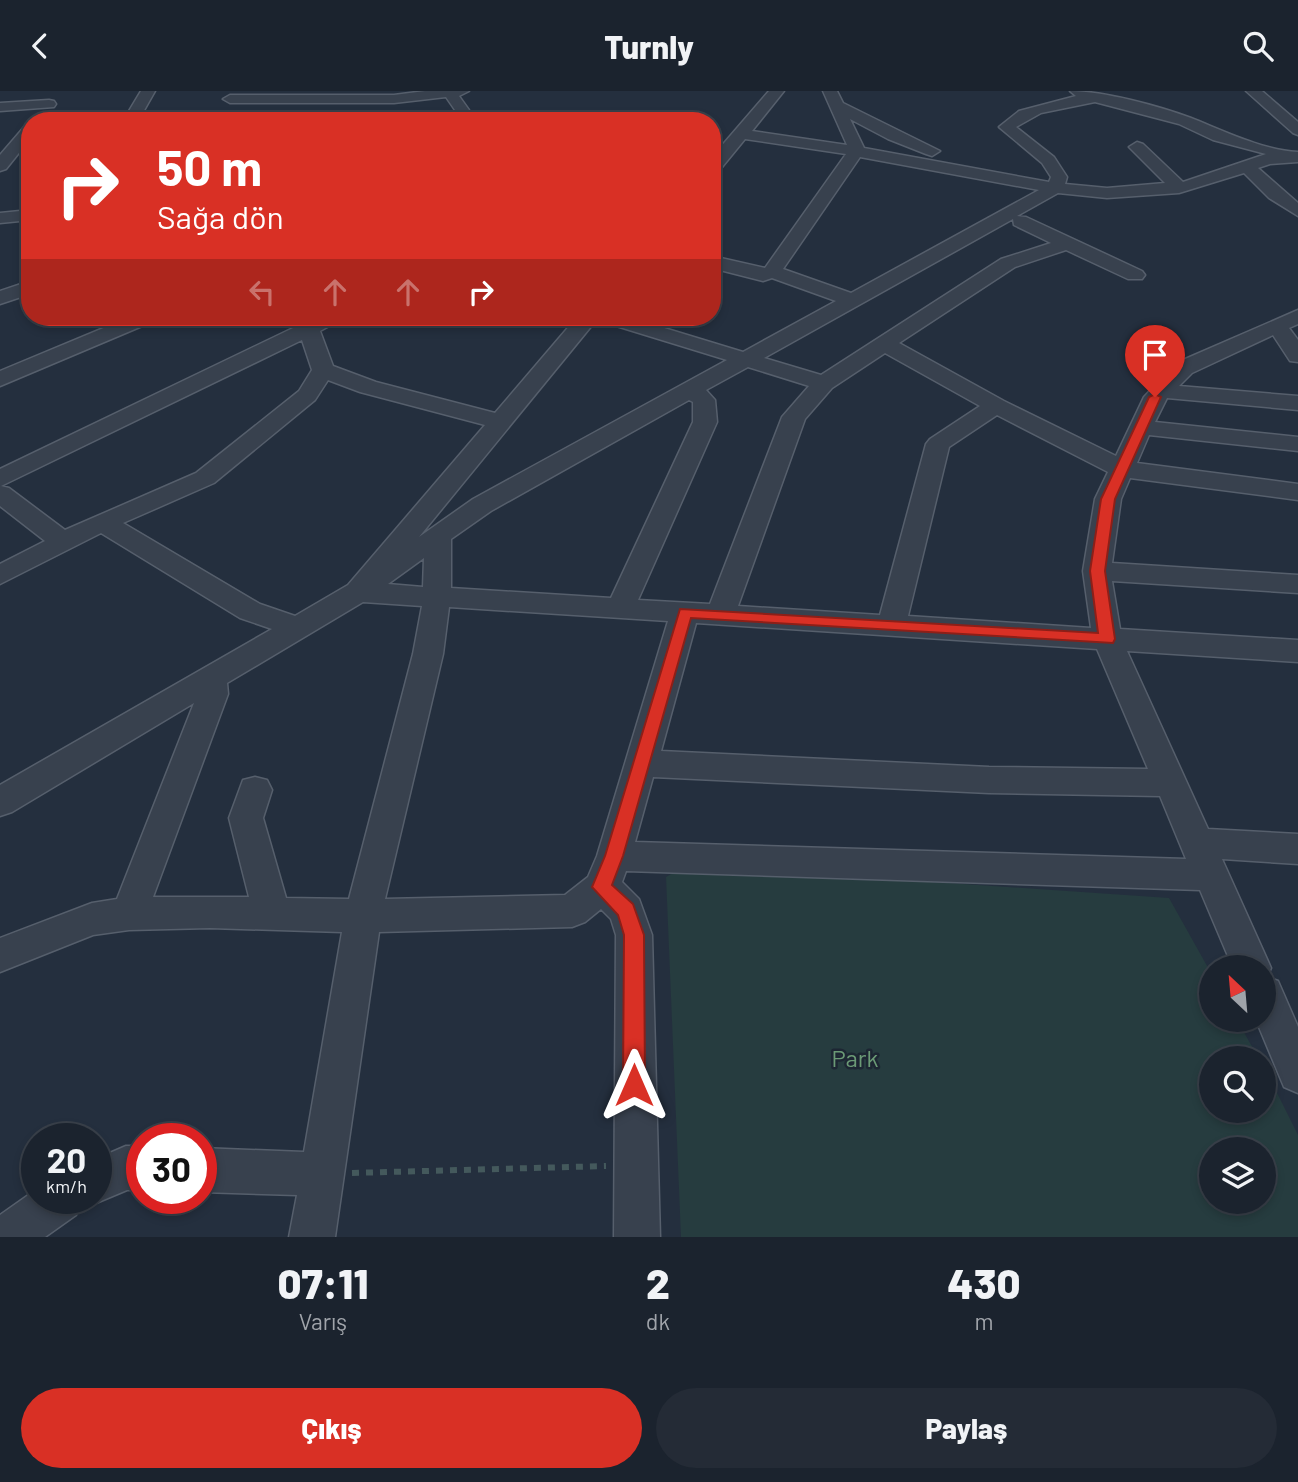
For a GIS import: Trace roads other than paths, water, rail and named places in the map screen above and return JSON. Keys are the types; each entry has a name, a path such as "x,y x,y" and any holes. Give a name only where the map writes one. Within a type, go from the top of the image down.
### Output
{"street":[{"path":"135,112 148,91"},
{"path":"450,91 462,112"},
{"path":"230,100 401,99 462,91"},
{"path":"721,157 777,91"},
{"path":"1074,91 1184,121 1219,137 1296,157"},
{"path":"1253,91 1280,106 1297,128"},
{"path":"1037,96 1060,105"},
{"path":"754,361 853,300 1055,188 1059,177 1048,160 1007,127 1014,119 1096,97"},
{"path":"0,107 53,98"},
{"path":"833,98 857,150"},
{"path":"833,98 894,136 1005,178"},
{"path":"740,134 857,150 1055,188 1107,193"},
{"path":"3,160 21,139"},
{"path":"1137,146 1187,186"},
{"path":"721,265 763,275 772,272 857,150"},
{"path":"1187,186 1268,159 1296,157"},
{"path":"1247,166 1298,211"},
{"path":"0,801 358,592 482,505 1020,221 1055,205 1107,193 1263,182"},
{"path":"0,218 21,216"},
{"path":"1020,221 1135,275"},
{"path":"720,615 794,417 824,383 1008,263 1068,243"},
{"path":"772,272 853,300"},
{"path":"0,298 21,290"},
{"path":"1246,955 1107,639 1097,571 1108,499 1155,397 1184,369 1288,321 1298,356"},
{"path":"0,379 126,326"},
{"path":"0,479 309,326"},
{"path":"0,575 102,522 205,478 307,395 323,370 319,326"},
{"path":"358,592 580,326"},
{"path":"637,326 824,383"},
{"path":"885,344 996,406 1122,469 1298,492"},
{"path":"323,370 368,387 500,422"},
{"path":"1161,391 1298,403"},
{"path":"620,608 705,422 704,400 684,396"},
{"path":"891,626 938,444 996,406"},
{"path":"1142,427 1298,444"},
{"path":"0,494 64,542"},
{"path":"102,522 250,611 298,628"},
{"path":"312,1237 363,916 428,654 438,597 438,536"},
{"path":"1097,571 1298,583"},
{"path":"358,592 1298,651"},
{"path":"0,955 92,919 129,914 363,916 572,911 608,871 685,613"},
{"path":"129,914 213,694 212,678"},
{"path":"639,763 989,780 1170,783"},
{"path":"255,790 246,818 272,914"},
{"path":"1197,843 1298,849"},
{"path":"608,871 1211,875"},
{"path":"608,871 634,935 637,1237"},
{"path":"1276,1022 1298,1073"},
{"path":"217,1171 324,1174"},
{"path":"8,1237 39,1214"}],"park label":[{"name":"Park","path":"855,1057"}]}
